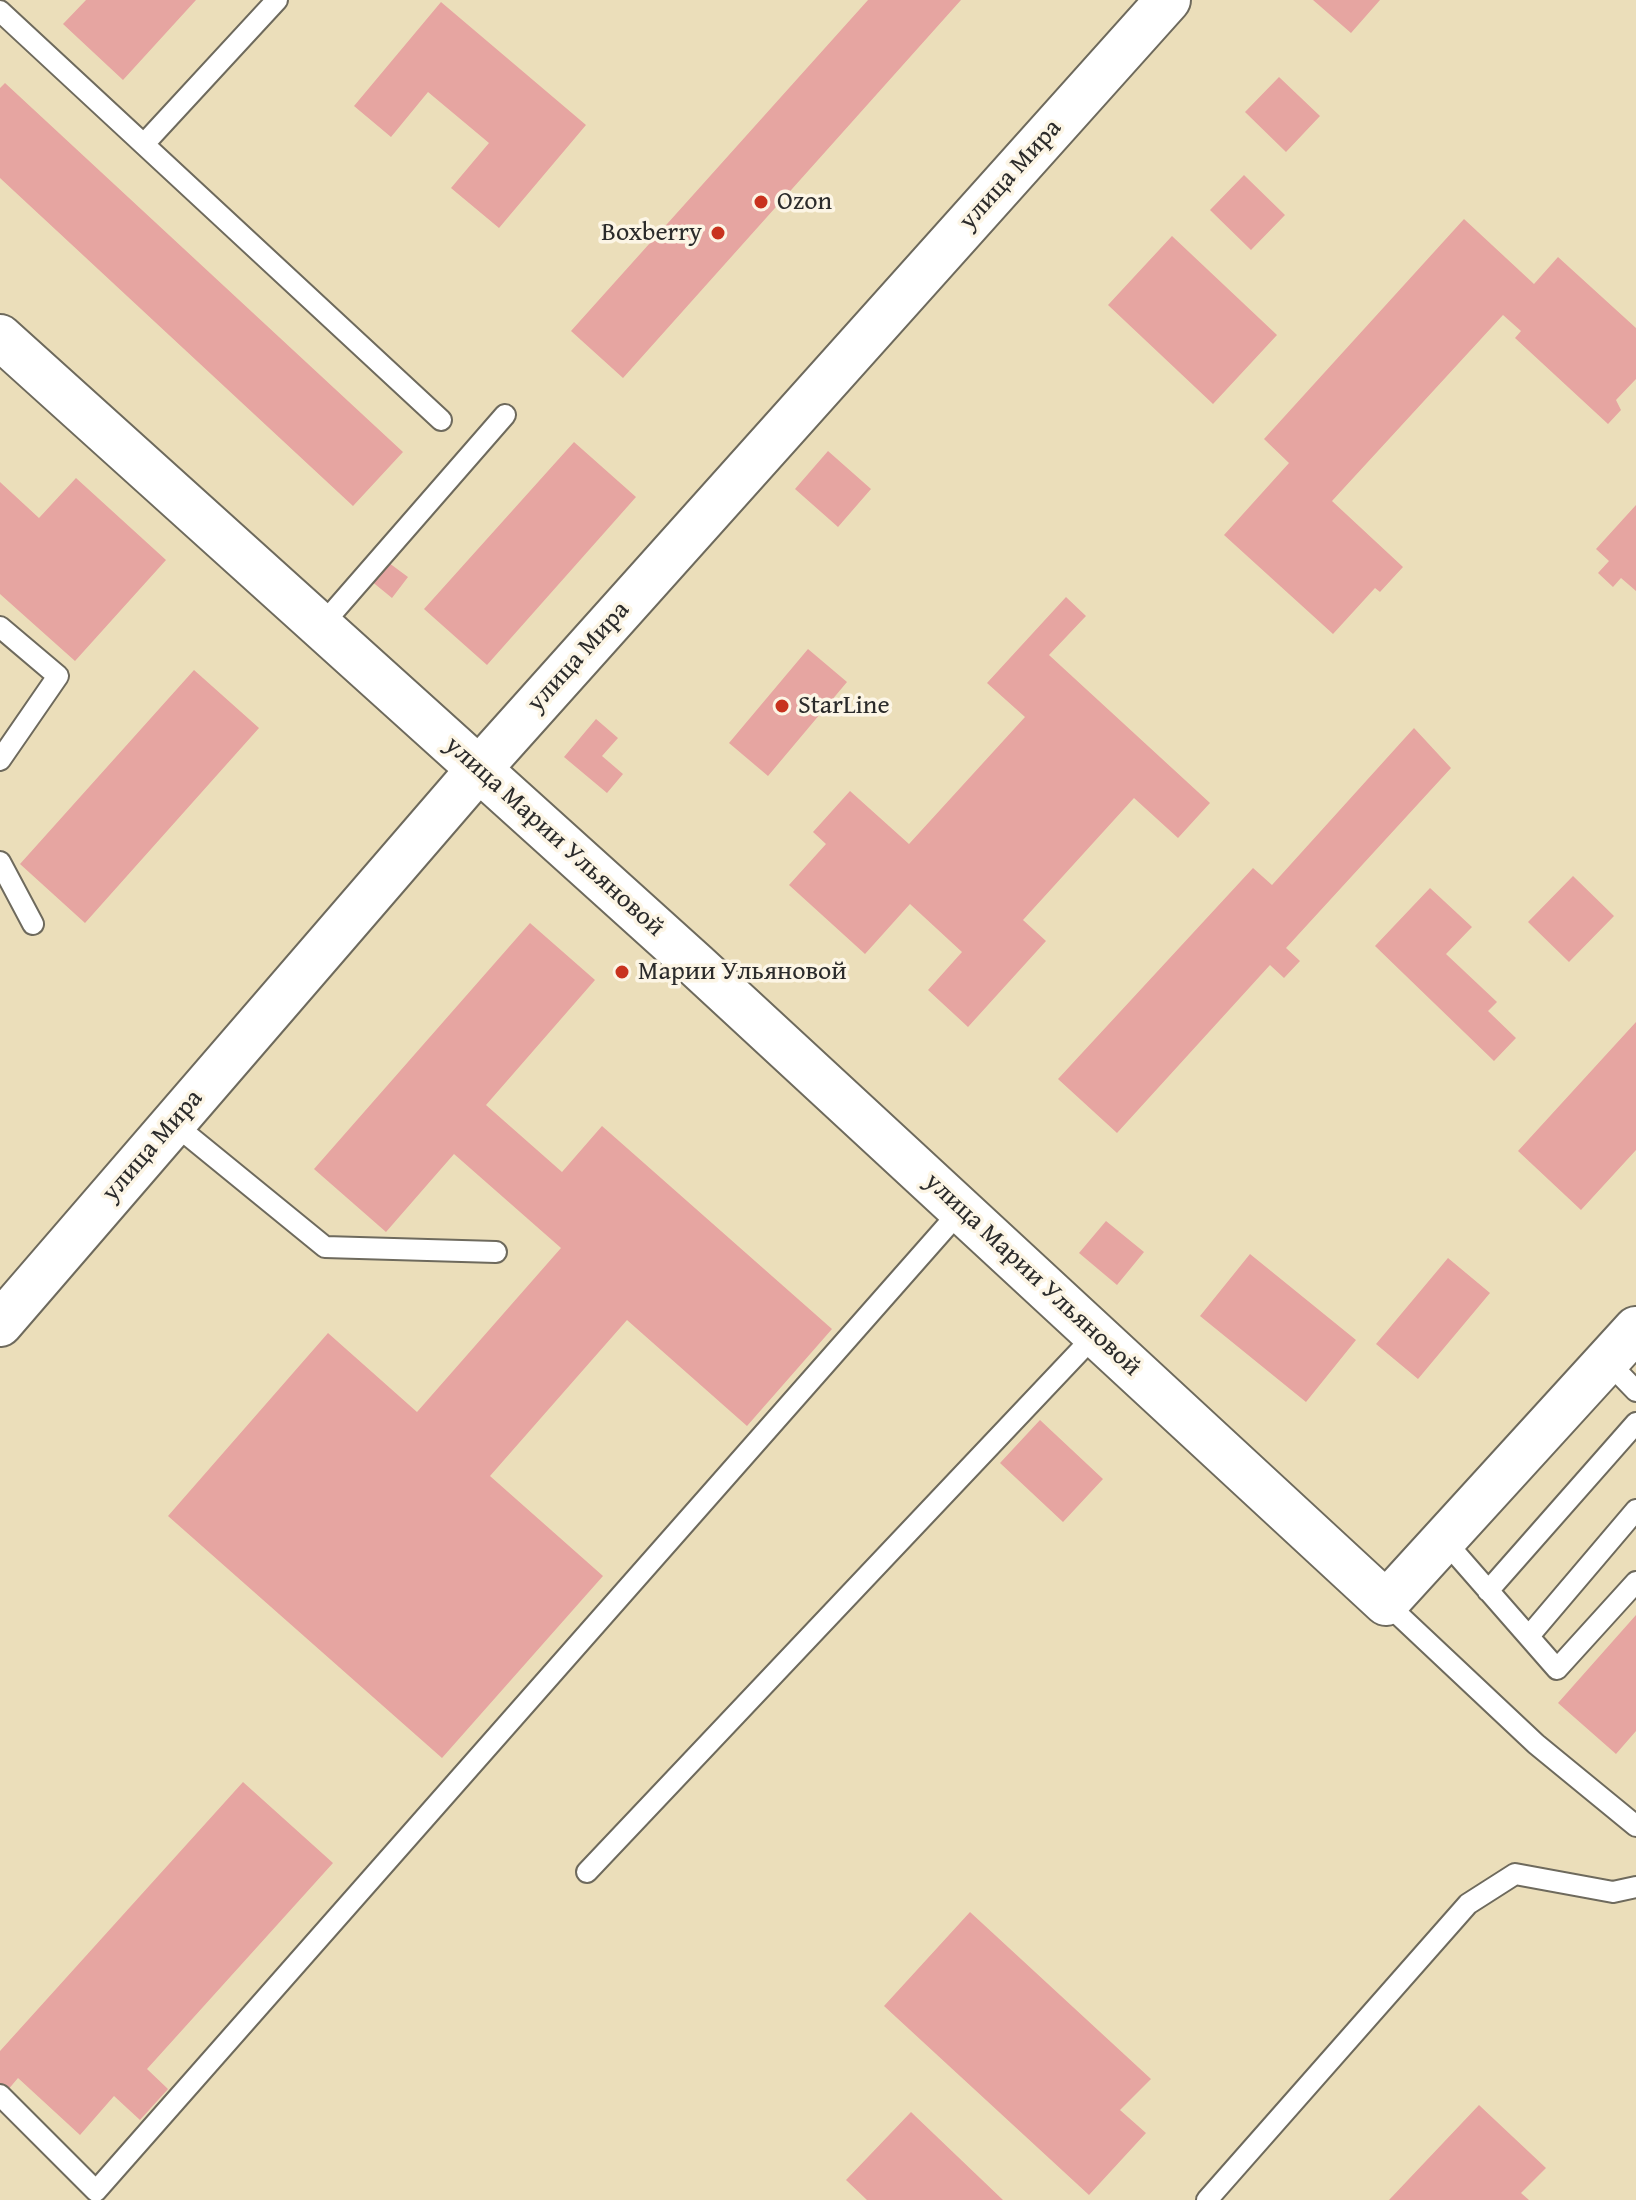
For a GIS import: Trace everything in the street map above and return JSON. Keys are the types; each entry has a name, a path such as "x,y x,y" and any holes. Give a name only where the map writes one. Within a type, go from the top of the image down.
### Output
{"street":[{"name":"улица Мира","path":"0,1324 479,769 1168,0"},
{"name":"улица Марии Ульяновой","path":"0,337 479,769 1386,1603"},
{"path":"1386,1603 1444,1540 1622,1376 1636,1329"}],"lane":[{"path":"144,144 277,0"},
{"path":"0,11 441,420"},
{"path":"321,626 505,415"},
{"path":"0,627 58,676 0,760"},
{"path":"0,862 33,924"},
{"path":"173,1123 325,1247 496,1252"},
{"path":"0,2095 96,2191 961,1210"},
{"path":"587,1872 1096,1334"},
{"path":"1488,1591 1636,1423"},
{"path":"1529,1636 1636,1510"},
{"path":"1444,1540 1557,1669 1636,1582"},
{"path":"1386,1603 1536,1744 1636,1826"},
{"path":"1207,2200 1468,1904 1515,1874 1613,1892 1636,1887"}],"building":[{"path":"86,0 196,0 123,80 63,24"},
{"path":"868,0 961,0 623,378 571,331"},
{"path":"1313,0 1380,0 1351,33"},
{"path":"441,2 586,125 499,228 451,188 489,143 428,92 391,137 354,106"},
{"path":"1279,77 1320,116 1286,152 1245,112"},
{"path":"5,83 403,452 353,506 0,178 0,88"},
{"path":"1244,175 1285,215 1251,250 1210,210"},
{"path":"1464,219 1534,284 1558,257 1636,328 1636,379 1616,400 1621,410 1608,424 1515,338 1521,331 1503,315 1332,501 1403,567 1380,592 1375,588 1333,634 1224,535 1289,463 1264,439"},
{"path":"1172,236 1277,335 1213,404 1108,305"},
{"path":"574,442 636,497 487,665 424,609"},
{"path":"828,451 871,489 838,527 795,489"},
{"path":"76,478 166,560 75,661 0,594 0,482 39,518"},
{"path":"1636,505 1636,591 1621,578 1613,587 1598,573 1609,561 1596,549"},
{"path":"385,560 408,577 392,598 370,580"},
{"path":"1066,597 1086,616 1049,655 1210,803 1178,838 1134,798 1023,920 1046,941 968,1027 928,990 962,952 910,904 865,954 789,885 826,844 813,832 850,791 909,844 1025,717 987,683"},
{"path":"808,649 847,682 768,776 729,743"},
{"path":"194,670 259,728 85,923 20,864"},
{"path":"596,719 618,738 602,756 623,774 607,793 564,757"},
{"path":"1414,728 1451,768 1286,948 1300,961 1284,978 1270,965 1117,1133 1058,1079 1253,868 1272,885"},
{"path":"1573,876 1614,916 1569,962 1528,922"},
{"path":"1430,888 1472,927 1446,954 1497,1002 1488,1011 1516,1038 1494,1061 1375,946"},
{"path":"530,923 595,980 486,1105 562,1172 602,1126 832,1329 747,1426 627,1320 490,1476 603,1576 442,1758 168,1516 328,1333 417,1412 561,1248 454,1154 386,1232 314,1169"},
{"path":"1636,1022 1636,1150 1581,1210 1518,1151"},
{"path":"1106,1221 1144,1252 1117,1285 1079,1253"},
{"path":"1250,1254 1356,1340 1306,1402 1200,1316"},
{"path":"1448,1258 1490,1293 1418,1379 1376,1344"},
{"path":"1040,1420 1103,1479 1063,1522 1000,1463"},
{"path":"1636,1615 1636,1731 1616,1754 1558,1703"},
{"path":"243,1782 333,1863 147,2069 168,2089 140,2120 114,2096 80,2135 18,2078 7,2091 0,2085 0,2051"},
{"path":"970,1912 1151,2079 1120,2110 1146,2133 1089,2195 884,2006"},
{"path":"1479,2105 1546,2168 1521,2193 1529,2200 1389,2200"},
{"path":"911,2112 1003,2200 867,2200 846,2180"}],"place":[{"name":"Ozon","path":"761,202"},
{"name":"Boxberry","path":"718,233"},
{"name":"StarLine","path":"782,706"},
{"name":"Марии Ульяновой","path":"622,972"}]}
